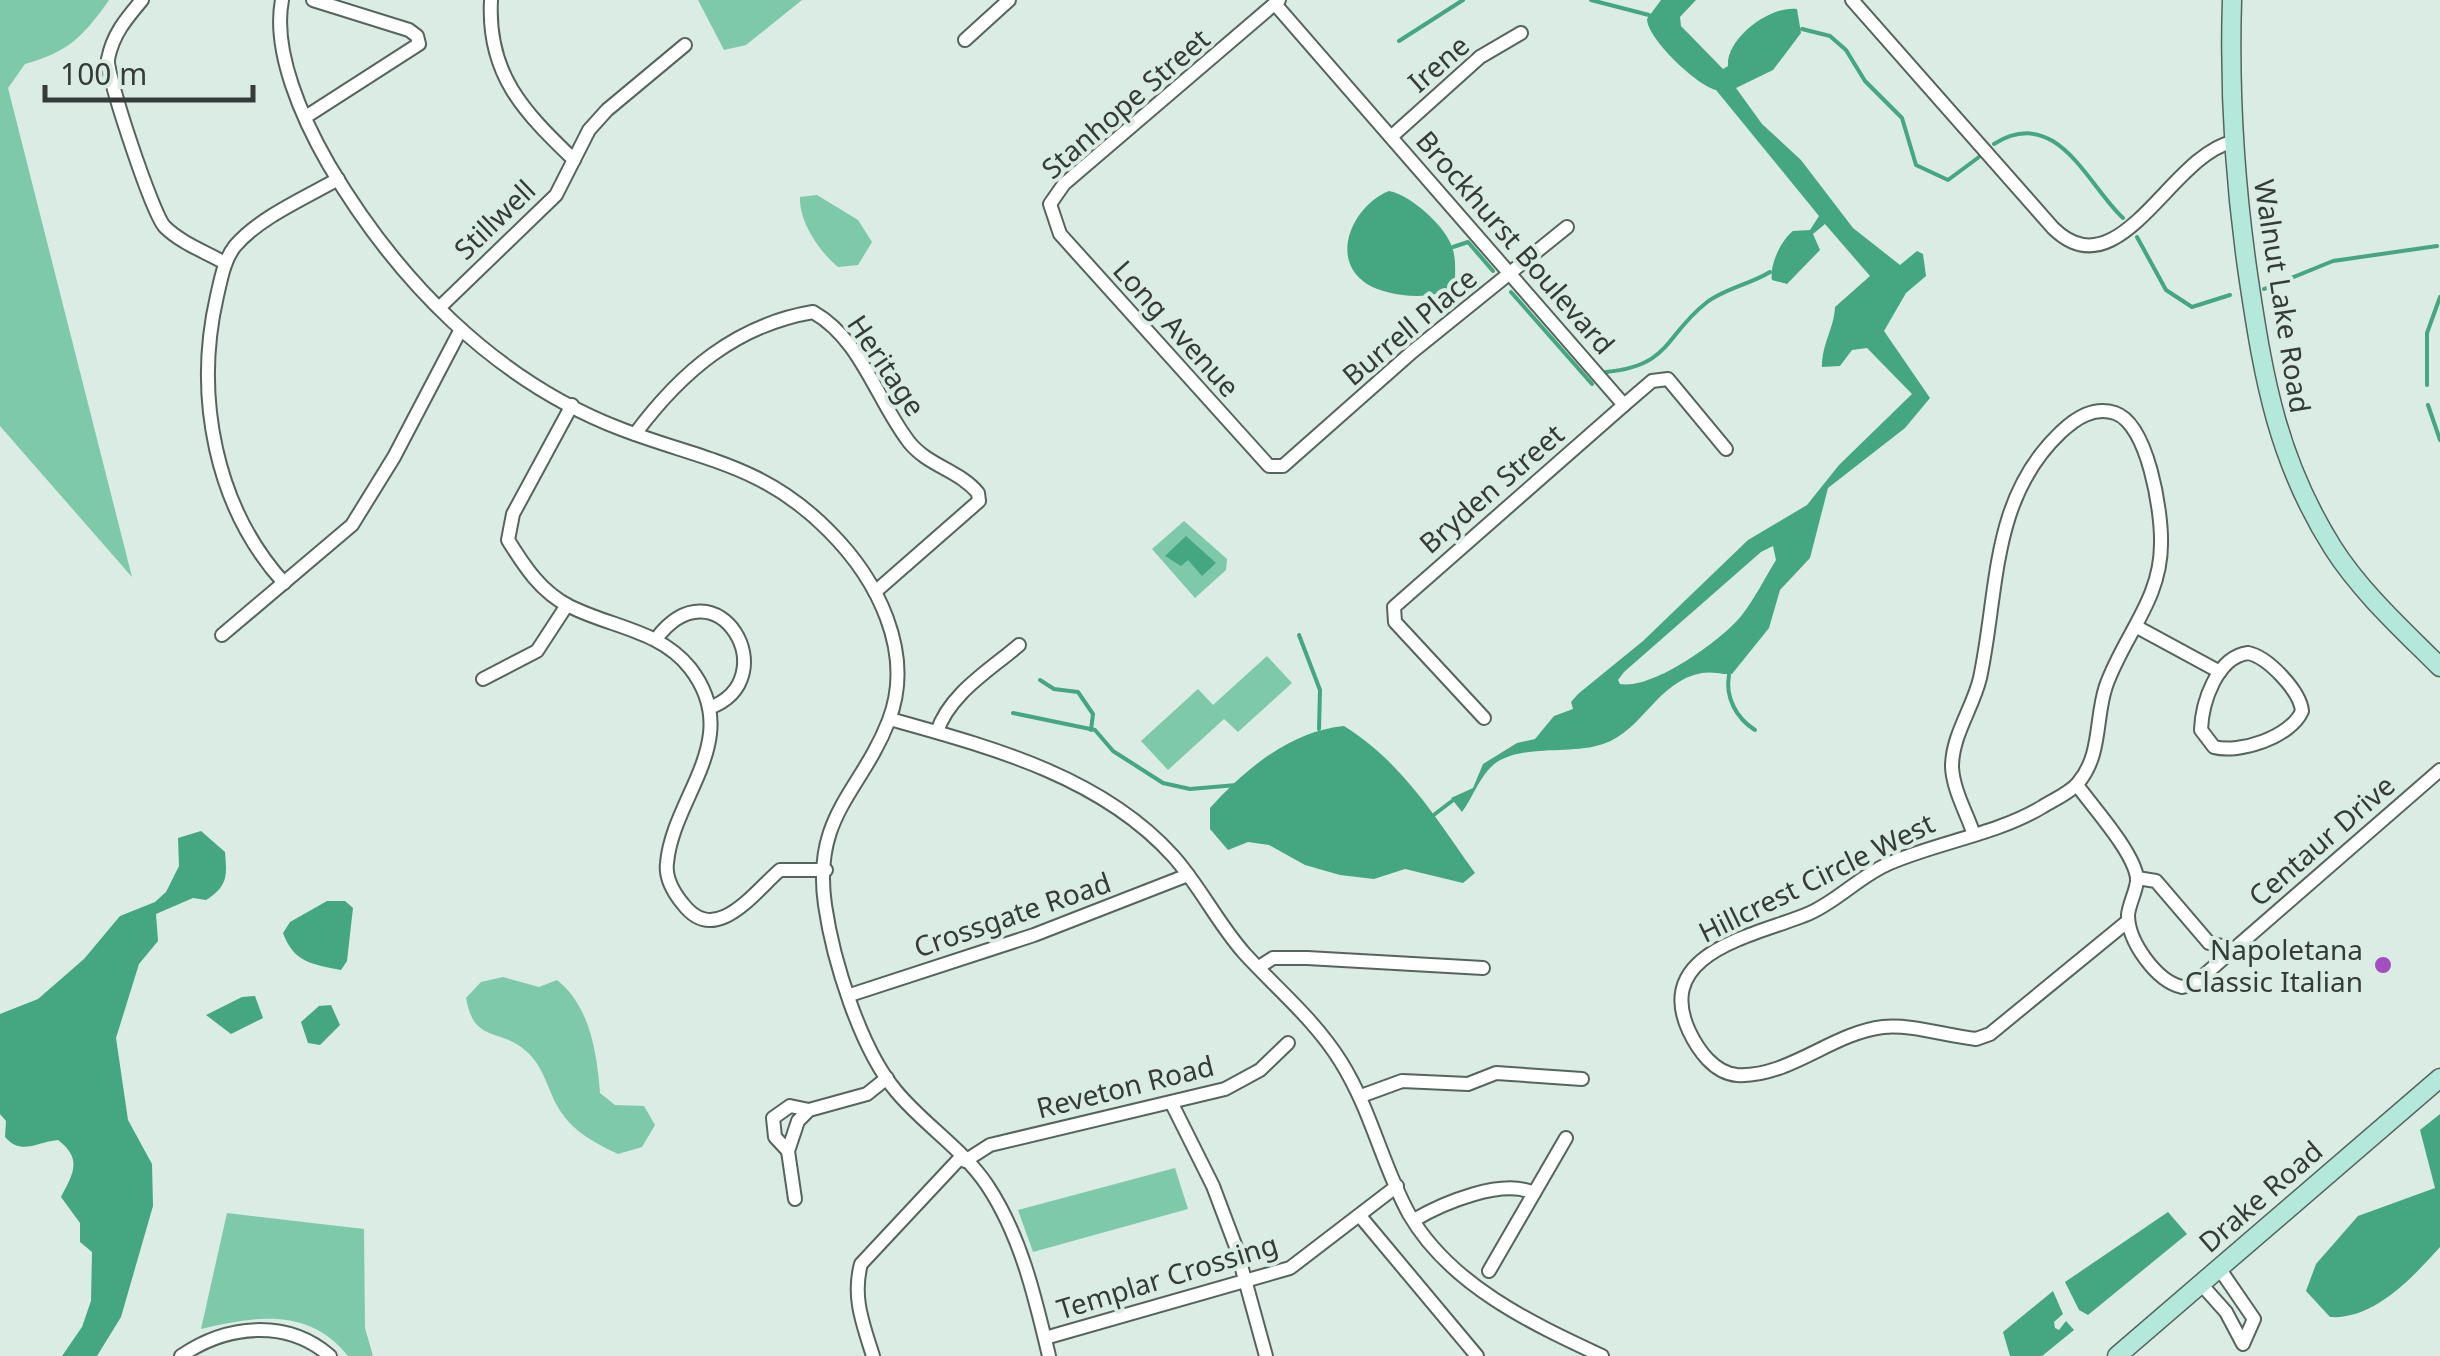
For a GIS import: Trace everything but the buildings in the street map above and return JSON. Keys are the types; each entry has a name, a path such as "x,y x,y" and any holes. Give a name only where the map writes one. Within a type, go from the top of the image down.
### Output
{"street":[{"path":"142,0 117,30 107,64 155,213 165,227 225,263"},
{"path":"282,0 281,38 307,116 338,179 376,240 439,308 508,366 572,405 636,434 711,456 772,486 837,538 875,592 892,633 896,667 890,719 828,834 824,903 873,1057 887,1078 984,1180 1018,1245 1050,1356"},
{"path":"307,116 419,44 418,36 408,30 313,0"},
{"path":"492,0 491,42 498,68 516,99 574,160"},
{"path":"965,40 1009,0"},
{"path":"1852,0 2053,228 2075,246 2093,248 2109,242 2207,154 2232,142"},
{"name":"Walnut Lake Road","path":"2232,0 2232,142 2272,416 2290,466 2335,551 2440,667"},
{"name":"Brockhurst Boulevard","path":"1277,2 1624,405"},
{"name":"Stanhope Street","path":"1050,204 1064,184 1277,2"},
{"name":"Irene","path":"1391,137 1480,57 1521,33"},
{"name":"Stillwell","path":"439,308 556,195 589,130 606,110 685,45"},
{"path":"284,583 247,539 234,510 212,427 207,385 212,319 225,263 236,246 263,224 338,179"},
{"name":"Long Avenue","path":"1050,204 1060,234 1243,440 1269,466 1283,466"},
{"name":"Burrell Place","path":"1283,466 1568,227"},
{"name":"Heritage","path":"636,434 684,377 754,327 813,312 834,324 909,442 929,464 978,493 978,501 875,592"},
{"path":"222,635 326,550 360,513 461,329"},
{"path":"1624,405 1652,382 1668,379 1726,449"},
{"path":"572,405 513,514 508,540 538,583 566,606 656,639 691,669 709,708 707,748 666,864 672,890 687,910 703,920 733,917 780,870 826,870"},
{"name":"Bryden Street","path":"1484,718 1395,622 1393,611 1624,405"},
{"path":"1974,832 1952,774 1953,750 1978,686 1998,547 2010,502 2040,452 2079,418 2105,411 2127,418 2136,428 2146,455 2162,536 2161,576 2106,685 2097,741 2076,786 2117,839 2137,878 2128,921"},
{"path":"483,679 537,650 566,606"},
{"path":"656,639 670,620 694,610 714,614 734,628 743,651 742,683 736,695 709,708"},
{"path":"2137,626 2220,672"},
{"path":"937,732 942,714 1019,645"},
{"path":"2240,654 2263,658 2300,700 2299,719 2240,750 2214,747 2203,737 2202,717 2220,672 2240,654"},
{"path":"890,719 937,732 1080,785 1142,828 1188,875 1258,968 1311,1022 1361,1096 1414,1220 1433,1246 1488,1295 1544,1330 1602,1356"},
{"name":"Centaur Drive","path":"2128,921 2134,941 2173,985 2194,984 2440,770"},
{"name":"Hillcrest Circle West","path":"2076,786 2036,810 1887,864 1815,911 1717,947 1699,960 1686,984 1681,1006 1688,1030 1717,1068 1736,1075 1761,1074 1844,1038 1884,1027 1976,1039 1990,1034 2128,921"},
{"name":"Crossgate Road","path":"850,994 1034,936 1188,875"},
{"path":"2137,878 2156,881 2209,943 2235,949"},
{"path":"1258,968 1273,958 1483,968"},
{"name":"Reveton Road","path":"963,1159 990,1145 1225,1089 1260,1070 1288,1043"},
{"path":"1361,1096 1402,1082 1468,1084 1496,1074 1582,1078"},
{"path":"788,1151 775,1137 773,1118 790,1106 809,1110 868,1094 887,1078"},
{"name":"Drake Road","path":"2117,1356 2440,1078"},
{"path":"1172,1104 1213,1186 1266,1356"},
{"path":"794,1199 790,1136 809,1110"},
{"path":"1489,1271 1566,1138"},
{"path":"873,1356 858,1306 861,1264 963,1159"},
{"name":"Templar Crossing","path":"1045,1338 1290,1268 1398,1186"},
{"path":"1414,1220 1432,1210 1508,1188 1534,1194"},
{"path":"1360,1216 1478,1356"},
{"path":"2219,1268 2254,1319 2244,1350"},
{"path":"2201,1284 2226,1312 2244,1350"},
{"path":"181,1356 208,1338 272,1328 299,1336 330,1356"}],"shaded area":[{"path":"0,0 109,0 73,41 53,54 25,64 8,88 132,577 0,426"},
{"path":"698,0 802,0 746,45 724,50"},
{"path":"1661,0 1696,0 1680,17 1681,26 1723,69 1728,66 1734,45 1752,26 1775,12 1797,9 1801,33 1773,70 1736,88 1762,124 1801,160 1853,228 1900,265 1917,251 1923,254 1926,276 1906,293 1884,331 1930,398 1905,428 1828,488 1810,558 1780,590 1769,628 1732,674 1706,673 1686,678 1661,696 1629,729 1603,744 1521,753 1497,762 1462,812 1451,798 1473,788 1483,764 1517,743 1535,739 1554,716 1573,709 1571,702 1578,694 1643,641 1748,540 1807,505 1839,465 1912,394 1867,348 1852,350 1840,366 1822,367 1835,307 1870,276 1825,224 1813,234 1820,250 1787,284 1772,280 1774,261 1784,240 1793,231 1810,230 1819,216 1716,90 1674,60 1655,37 1647,19","holes":["1773,546 1776,560 1742,615 1719,637 1668,671 1634,684 1620,684 1618,680 1624,672 1761,552"]},
{"path":"1389,191 1418,206 1450,241 1455,283 1448,289 1426,296 1400,295 1376,289 1355,273 1347,247 1350,233 1366,207"},
{"path":"817,195 858,220 872,242 858,265 838,267 812,235 800,197"},
{"path":"1184,521 1227,559 1226,570 1195,598 1152,549"},
{"path":"1186,536 1216,563 1202,576 1188,560 1181,566 1165,556"},
{"path":"1267,656 1292,683 1238,732 1224,719 1168,770 1141,741 1198,689 1213,705"},
{"path":"1344,726 1384,757 1432,812 1475,873 1463,883 1405,869 1374,879 1340,875 1305,865 1269,845 1248,842 1228,850 1210,829 1210,808 1254,766 1306,735"},
{"path":"201,831 225,852 224,880 206,900 193,898 156,914 158,941 139,964 116,1038 128,1120 152,1164 153,1206 121,1317 97,1356 62,1356 82,1327 91,1301 92,1252 80,1242 80,1223 61,1197 73,1167 66,1147 58,1140 23,1147 5,1137 6,1121 0,1114 0,1014 38,999 84,959 120,916 155,902 166,892 179,866 178,838"},
{"path":"327,901 345,901 353,908 347,961 341,970 313,964 299,956 283,933 290,922"},
{"path":"503,977 539,987 557,980 568,991 590,1031 600,1093 615,1105 644,1106 655,1125 642,1147 618,1154 580,1132 561,1112 532,1057 475,1022 466,998 481,982"},
{"path":"255,996 263,1018 231,1034 206,1015 242,997"},
{"path":"331,1005 340,1025 320,1045 308,1043 301,1022 319,1006"},
{"path":"2440,1114 2440,1247 2405,1283 2377,1304 2362,1312 2330,1317 2306,1291 2316,1264 2358,1216 2435,1188 2420,1130"},
{"path":"1175,1168 1188,1209 1033,1252 1018,1210"},
{"path":"2168,1212 2187,1234 2088,1315 2079,1310 2065,1282"},
{"path":"227,1213 364,1229 365,1328 373,1356 348,1356 316,1329 280,1319 201,1329"},
{"path":"2053,1291 2063,1314 2054,1322 2055,1328 2059,1330 2066,1321 2074,1330 2042,1356 2010,1356 2003,1332"}],"waterway":[{"path":"1399,41 1463,0"},
{"path":"1591,0 1649,15"},
{"path":"1802,29 1830,36 1846,50 1865,81 1902,118 1916,165 1948,180 1979,157"},
{"path":"1994,144 2016,134 2036,134 2053,141 2069,154 2123,218"},
{"path":"2137,237 2166,290 2192,307 2230,295"},
{"path":"1453,247 1468,242 1493,271"},
{"path":"2264,289 2333,261 2437,246"},
{"path":"1606,372 1627,369 1655,356 1706,303 1770,272"},
{"path":"1511,292 1592,384"},
{"path":"2427,385 2427,333 2440,297"},
{"path":"2428,405 2440,440"},
{"path":"1299,635 1320,690 1319,729"},
{"path":"1729,675 1733,706 1755,730"},
{"path":"1040,680 1054,689 1078,692 1093,714 1091,730"},
{"path":"1013,713 1095,730 1113,751 1163,783 1190,789 1237,785"},
{"path":"1431,817 1452,801"}],"place":[{"name":"Napoletana Classic Italian","path":"2383,965"}]}
